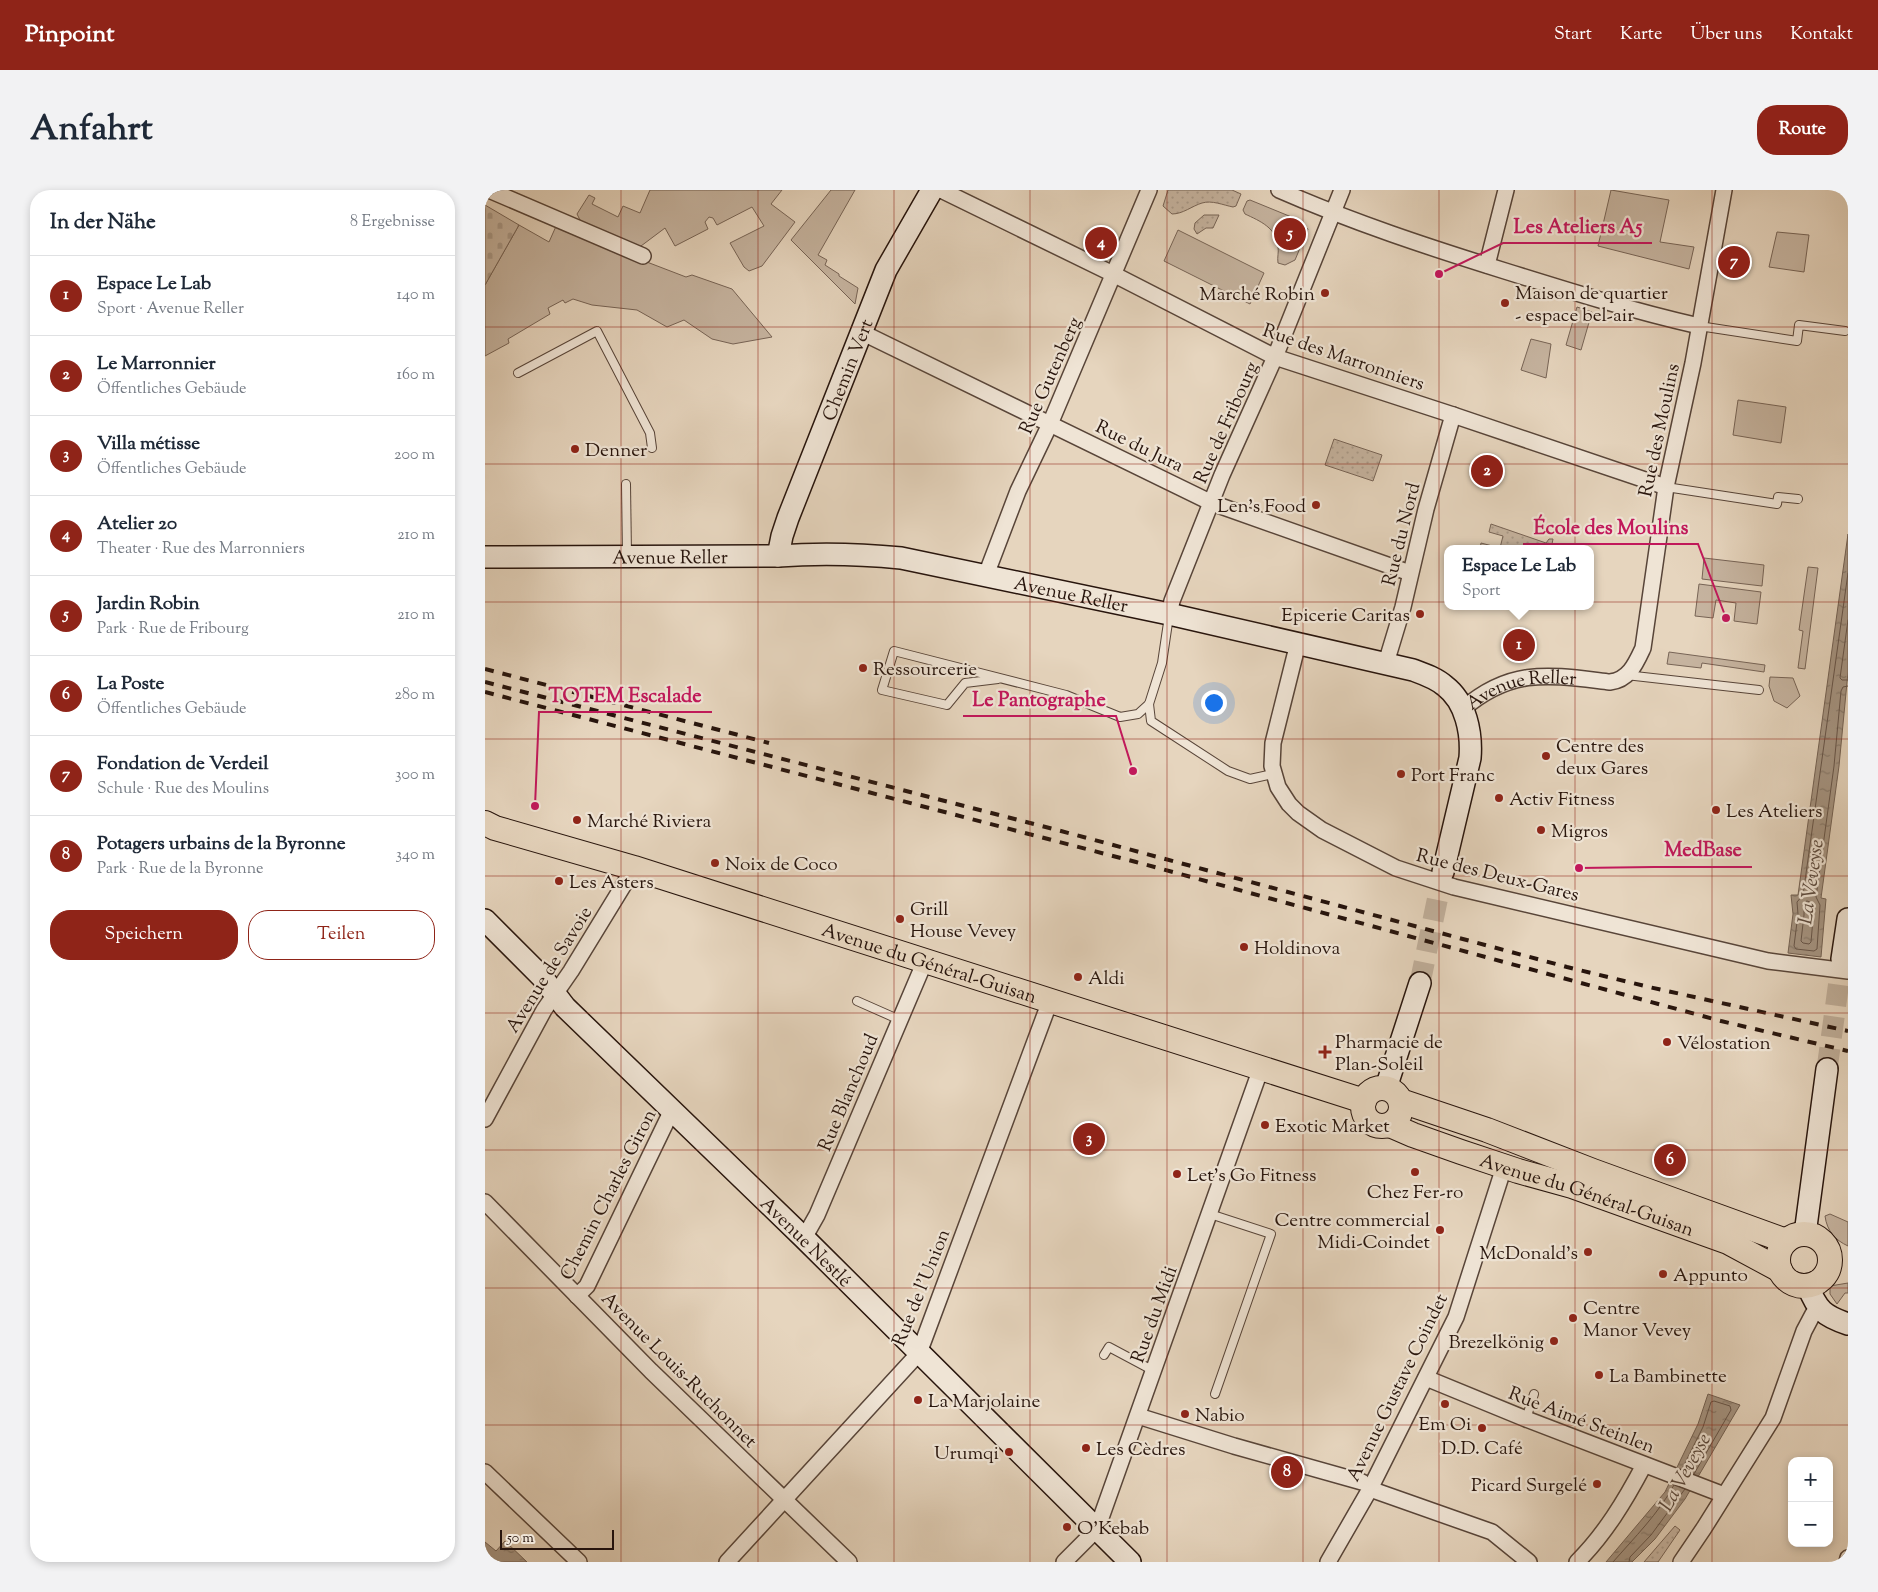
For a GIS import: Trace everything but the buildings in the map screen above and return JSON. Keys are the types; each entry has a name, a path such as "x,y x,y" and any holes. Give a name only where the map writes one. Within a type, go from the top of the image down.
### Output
{"main road":[{"name":"Avenue du Général-Guisan","path":"488,826 634,868 1364,1101"},
{"path":"1373,1090 1393,1094 1402,1106 1400,1115 1390,1125 1381,1127 1369,1122 1363,1110 1364,1101 1373,1090"},
{"name":"Avenue du Général-Guisan","path":"1393,1094 1593,1172 1796,1237"},
{"name":"Avenue du Général-Guisan","path":"1390,1125 1504,1167 1573,1186 1728,1242 1780,1270"},
{"path":"1813,1235 1825,1244 1839,1266 1808,1286 1801,1286 1789,1281 1780,1270 1779,1255 1796,1237 1813,1235"}],"street":[{"path":"489,190 643,256"},
{"name":"Chemin Vert","path":"778,556 788,518 886,270 932,190"},
{"name":"Rue des Marronniers","path":"941,190 1113,274 1275,357 1665,487"},
{"name":"Rue Gutenberg","path":"986,576 1018,491 1050,424 1149,190"},
{"path":"1279,190 1331,213 1411,242 1635,311 1699,326"},
{"name":"Rue de Fribourg","path":"1169,614 1172,601 1222,476 1275,357 1331,213 1342,190"},
{"path":"1487,265 1506,190"},
{"name":"Rue des Moulins","path":"1626,675 1635,666 1643,648 1665,487 1693,363 1725,190"},
{"name":"Rue du Jura","path":"861,332 1212,502 1410,573"},
{"name":"Rue du Nord","path":"1385,663 1403,607 1410,573 1453,415"},
{"name":"Avenue Reller","path":"485,557 778,556 809,554 873,556 920,562 1169,614 1413,670 1445,686 1463,709 1479,695 1504,682 1534,676 1610,682 1618,681 1626,675"},
{"name":"Rue des Deux-Gares","path":"1298,643 1273,743 1271,756 1273,774 1278,787 1289,804 1322,830 1396,868 1454,888 1768,961 1845,965"},
{"path":"1443,872 1458,823 1470,750 1467,723 1463,709"},
{"name":"Avenue de Savoie","path":"485,1119 544,1010 556,994 634,868"},
{"path":"1845,965 1848,919"},
{"name":"Avenue Nestlé","path":"485,920 542,977 565,1007 804,1238 1129,1562"},
{"name":"Rue Blanchoud","path":"804,1238 817,1215 925,961"},
{"path":"1393,1094 1420,983"},
{"name":"Rue de l'Union","path":"727,1562 919,1352 1050,1000"},
{"name":"Rue du Midi","path":"1064,1562 1097,1529 1261,1068"},
{"path":"1796,1237 1827,1068"},
{"name":"Chemin Charles Giron","path":"577,1296 587,1286 673,1110"},
{"name":"Avenue Gustave Coindet","path":"1328,1562 1366,1485 1426,1378 1457,1317 1504,1167"},
{"name":"Avenue Louis-Ruchonnet","path":"485,1202 727,1445 849,1562"},
{"path":"1808,1286 1819,1308 1832,1318 1848,1324"},
{"path":"1681,1562 1773,1418 1804,1331 1813,1314 1819,1308"},
{"name":"Rue Aimé Steinlen","path":"1426,1378 1526,1419 1724,1495"},
{"path":"1138,1416 1366,1485 1492,1532 1529,1562"},
{"path":"1577,1562 1592,1547 1619,1510 1644,1465"},
{"path":"485,1472 579,1562"},
{"path":"1847,1562 1848,1558"}],"lane":[{"path":"1699,326 1797,341 1799,325 1845,331"},
{"path":"518,373 597,331 650,433 651,448"},
{"path":"626,484 627,557"},
{"path":"1665,487 1777,504 1778,497 1798,499"},
{"path":"1169,614 1162,663 1149,704 1151,721 1228,771 1250,778 1273,774"},
{"path":"997,678 965,682 947,705 882,690 894,651 1066,695 1120,717 1138,714 1149,704"},
{"path":"1626,675 1759,690"},
{"path":"857,1001 900,1020"},
{"path":"1210,1214 1271,1234 1215,1394"},
{"path":"1104,1354 1109,1348 1154,1371"},
{"path":"1526,1419 1534,1394"}],"green space":[{"path":"650,190 782,190 771,204 795,222 762,266 749,271 744,267 730,243 764,226 752,207 717,225 713,218 709,217 705,222 708,229 675,246 665,228 637,249 581,222 577,214 589,195 595,198 592,204 618,217 623,206 640,213"},
{"path":"831,190 855,190 818,255 827,260 825,265 858,288 855,304 791,240"},
{"path":"1168,190 1232,190 1241,194 1236,206 1233,207 1206,202 1180,213 1172,214 1163,206"},
{"path":"1611,190 1669,200 1660,242 1694,247 1689,269 1598,246"},
{"path":"1250,200 1294,218 1292,223 1308,229 1295,260 1285,265 1278,263 1275,235 1267,226 1245,214 1243,210 1247,201"},
{"path":"485,205 519,225 485,285"},
{"path":"1204,215 1219,215 1213,228 1206,228 1197,234 1194,229 1195,223"},
{"path":"557,224 600,244 686,277 692,275 732,289 772,337 733,344 712,339 684,320 667,327 637,310 592,305 573,299 565,303 563,300 548,308 550,314 508,339 509,343 485,356 485,285 519,225 549,242"},
{"path":"1178,230 1264,273 1250,304 1164,261"},
{"path":"1777,232 1809,235 1804,272 1769,267"},
{"path":"1577,307 1592,312 1581,350 1566,345"},
{"path":"1531,339 1551,344 1546,378 1521,370"},
{"path":"1738,400 1786,407 1781,443 1733,435"},
{"path":"1334,439 1382,455 1373,481 1325,465"},
{"path":"1491,524 1546,543 1549,539 1553,539 1552,545 1501,545 1503,536 1489,532"},
{"path":"1704,558 1764,565 1762,586 1702,579"},
{"path":"1808,567 1818,568 1805,669 1798,668 1803,631 1799,630"},
{"path":"1699,584 1761,592 1757,624 1734,621 1736,603 1716,600 1713,618 1695,616"},
{"path":"1669,652 1765,665 1764,672 1702,663 1701,668 1667,664"},
{"path":"1770,677 1793,678 1800,696 1787,708 1774,701 1769,686"},
{"path":"1830,1214 1848,1222 1848,1246 1839,1241 1830,1231 1825,1216"},
{"path":"1848,1283 1848,1293 1845,1293 1837,1304 1830,1294 1830,1286"},
{"path":"1675,1526 1680,1530 1658,1562 1644,1562"}],"water":[{"name":"La Veveyse","path":"1848,534 1848,672 1839,766 1821,898 1826,899 1821,957 1788,953 1793,914 1791,895 1798,895"},
{"name":"La Veveyse","path":"1708,1394 1740,1405 1685,1499 1655,1539 1632,1562 1606,1562 1665,1492 1698,1424"},
{"path":"505,1541 527,1562 485,1562 485,1542 496,1551"}],"tunnel":[{"path":"1420,983 1443,872"},
{"path":"1827,1069 1842,959"}],"railway":[{"path":"485,669 769,743"},
{"path":"485,682 1061,831 1567,967 1848,1031"},
{"path":"485,692 1136,862 1721,1021 1848,1051"}],"place":[{"name":"Jardin Robin","path":"1290,234"},
{"name":"Atelier 20","path":"1101,243"},
{"name":"Fondation de Verdeil","path":"1734,262"},
{"name":"Les Ateliers A5","path":"1439,274"},
{"name":"Marché Robin","path":"1325,293"},
{"name":"Maison de quartier - espace bel-air","path":"1505,303"},
{"name":"Denner","path":"575,449"},
{"name":"Le Marronnier","path":"1487,471"},
{"name":"Len's Food","path":"1316,505"},
{"name":"Epicerie Caritas","path":"1420,614"},
{"name":"École des Moulins","path":"1726,618"},
{"name":"Espace Le Lab","path":"1519,645"},
{"name":"Ressourcerie","path":"863,668"},
{"name":"Centre des deux Gares","path":"1546,756"},
{"name":"Le Pantographe","path":"1133,771"},
{"name":"Port Franc","path":"1401,774"},
{"name":"Activ Fitness","path":"1499,798"},
{"name":"TOTEM Escalade","path":"535,806"},
{"name":"Les Ateliers","path":"1716,810"},
{"name":"Marché Riviera","path":"577,820"},
{"name":"Migros","path":"1541,830"},
{"name":"Noix de Coco","path":"715,863"},
{"name":"MedBase","path":"1579,868"},
{"name":"Les Asters","path":"559,881"},
{"name":"Grill House Vevey","path":"900,919"},
{"name":"Holdinova","path":"1244,947"},
{"name":"Aldi","path":"1078,977"},
{"name":"Vélostation","path":"1667,1042"},
{"name":"Pharmacie de Plan-Soleil","path":"1325,1052"},
{"name":"Exotic Market","path":"1265,1125"},
{"name":"Villa métisse","path":"1089,1139"},
{"name":"La Poste","path":"1670,1160"},
{"name":"Chez Fer-ro","path":"1415,1172"},
{"name":"Let's Go Fitness","path":"1177,1174"},
{"name":"Centre commercial Midi-Coindet","path":"1440,1230"},
{"name":"McDonald's","path":"1588,1252"},
{"name":"Appunto","path":"1663,1274"},
{"name":"Centre Manor Vevey","path":"1573,1318"},
{"name":"Brezelkönig","path":"1554,1341"},
{"name":"La Bambinette","path":"1599,1375"},
{"name":"La Marjolaine","path":"918,1400"},
{"name":"Em Oi","path":"1445,1404"},
{"name":"Nabio","path":"1185,1414"},
{"name":"D.D. Café","path":"1482,1428"},
{"name":"Les Cèdres","path":"1086,1448"},
{"name":"Urumqi","path":"1009,1452"},
{"name":"Potagers urbains de la Byronne","path":"1287,1472"},
{"name":"Picard Surgelé","path":"1597,1484"},
{"name":"O'Kebab","path":"1067,1527"}]}
